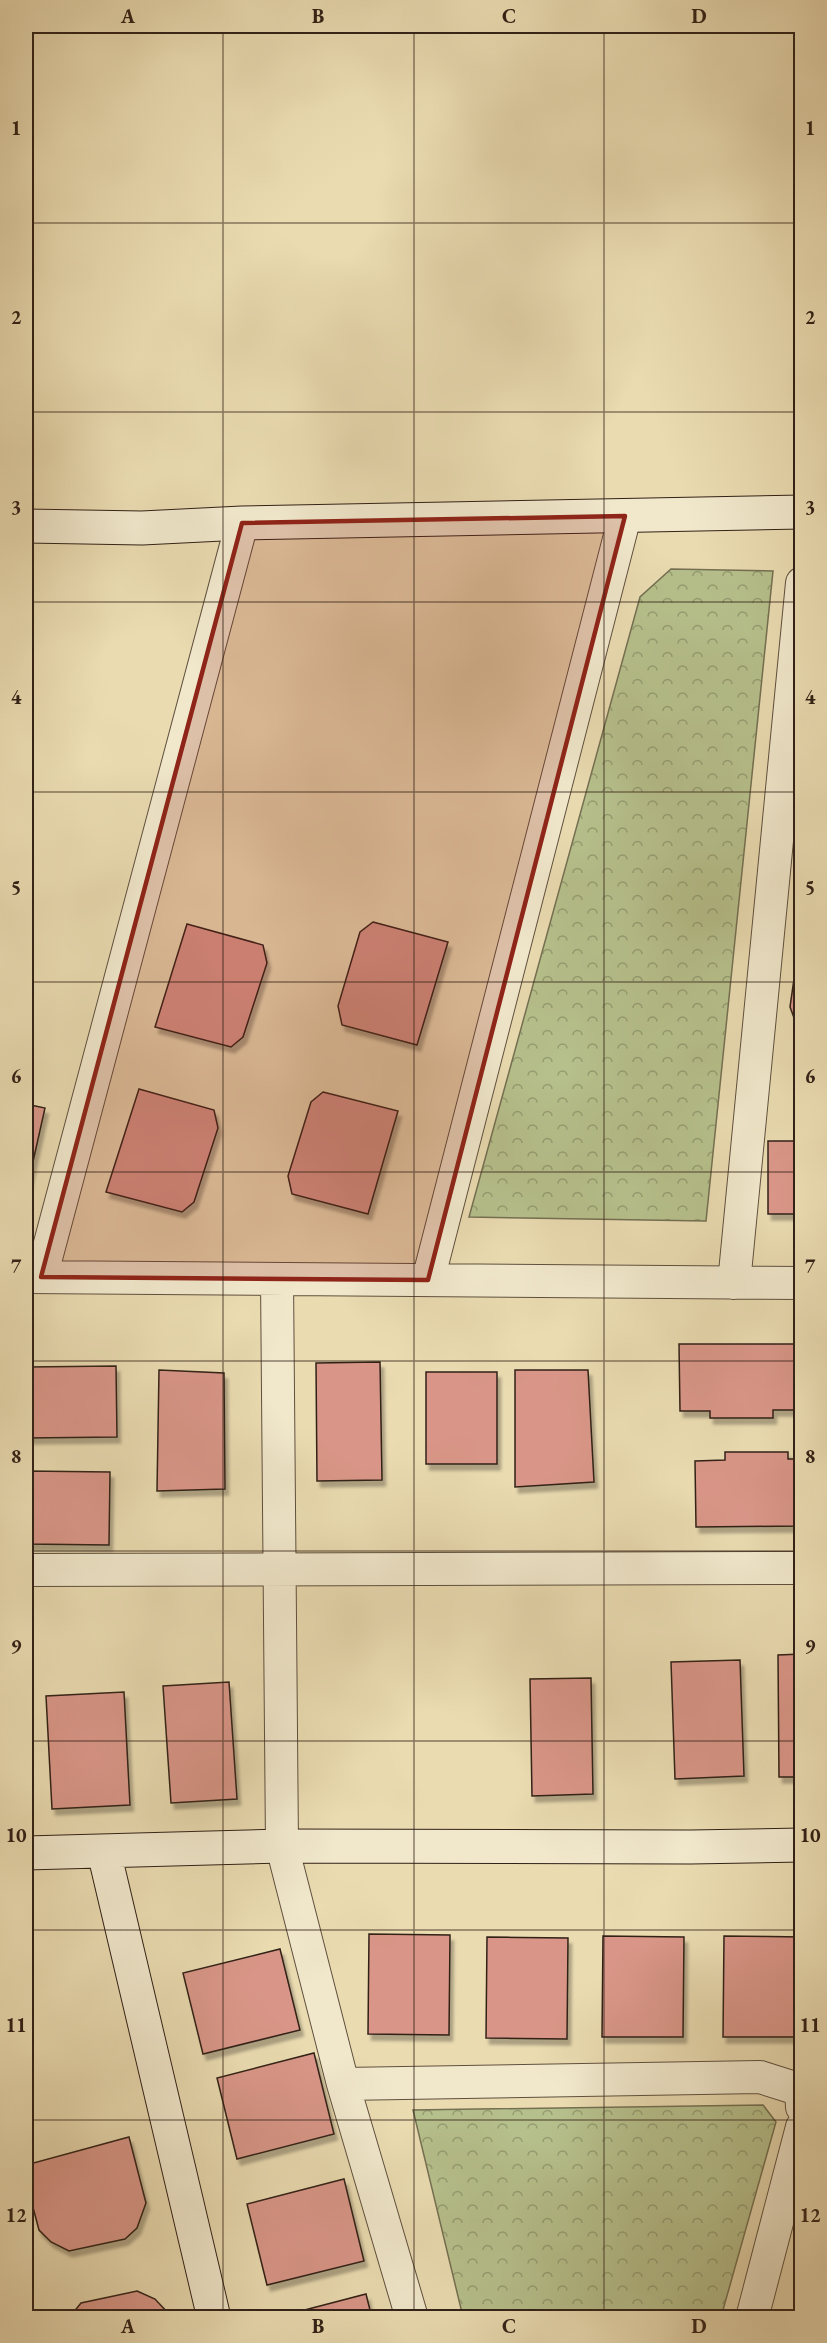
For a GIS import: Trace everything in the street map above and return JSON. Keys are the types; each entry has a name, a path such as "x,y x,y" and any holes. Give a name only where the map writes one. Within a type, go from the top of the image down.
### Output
{"street":[{"path":"26,526 142,528 242,523 801,512"},
{"path":"428,1280 624,516"},
{"path":"242,523 33,1277 801,1283"},
{"path":"734,1283 801,583"},
{"path":"277,1279 282,1846 343,2084 412,2318"},
{"path":"26,1570 801,1568"},
{"path":"26,1853 282,1846 801,1845"},
{"path":"104,1852 214,2318"},
{"path":"343,2084 760,2077 801,2090 801,2107"},
{"path":"752,2318 801,2127"}],"highlighted area":[{"path":"625,516 428,1280 41,1277 242,523"}],"green space":[{"path":"671,569 773,571 706,1221 469,1217 640,597"},
{"path":"763,2105 776,2122 721,2317 463,2317 413,2110"}],"building":[{"path":"373,922 448,942 417,1045 342,1025 338,1006 360,932"},
{"path":"187,924 263,945 267,963 243,1037 231,1047 155,1027"},
{"path":"802,946 802,1039 790,1007 798,951"},
{"path":"139,1089 214,1110 218,1128 194,1202 182,1212 106,1192"},
{"path":"323,1092 398,1111 368,1214 292,1194 288,1176 311,1102"},
{"path":"26,1104 45,1108 26,1193"},
{"path":"768,1141 802,1141 802,1214 768,1214"},
{"path":"679,1344 797,1344 798,1410 773,1410 773,1418 710,1418 710,1411 680,1411"},
{"path":"380,1362 382,1480 317,1481 316,1363"},
{"path":"116,1366 117,1437 26,1438 26,1367"},
{"path":"159,1370 224,1373 225,1489 157,1491"},
{"path":"515,1370 588,1370 594,1482 515,1487"},
{"path":"426,1372 497,1372 497,1464 426,1464"},
{"path":"725,1452 788,1452 788,1459 802,1459 802,1526 696,1527 695,1461 725,1460"},
{"path":"26,1471 110,1472 109,1545 26,1544"},
{"path":"802,1654 802,1777 779,1777 778,1655"},
{"path":"740,1660 744,1776 675,1779 671,1662"},
{"path":"591,1678 593,1794 532,1796 530,1679"},
{"path":"229,1682 237,1799 171,1803 163,1686"},
{"path":"124,1692 130,1805 52,1809 46,1696"},
{"path":"369,1934 450,1935 449,2035 368,2034"},
{"path":"603,1936 684,1937 683,2037 602,2037"},
{"path":"724,1936 802,1937 802,2037 723,2037"},
{"path":"487,1937 568,1938 567,2039 486,2038"},
{"path":"280,1949 300,2030 203,2054 183,1973"},
{"path":"314,2053 334,2134 237,2159 217,2078"},
{"path":"129,2137 146,2203 137,2228 125,2239 69,2251 51,2242 39,2230 26,2181 26,2165"},
{"path":"344,2179 364,2261 267,2285 247,2204"},
{"path":"137,2291 155,2299 167,2312 169,2318 69,2318 81,2303"},
{"path":"366,2294 372,2318 274,2318"}]}
